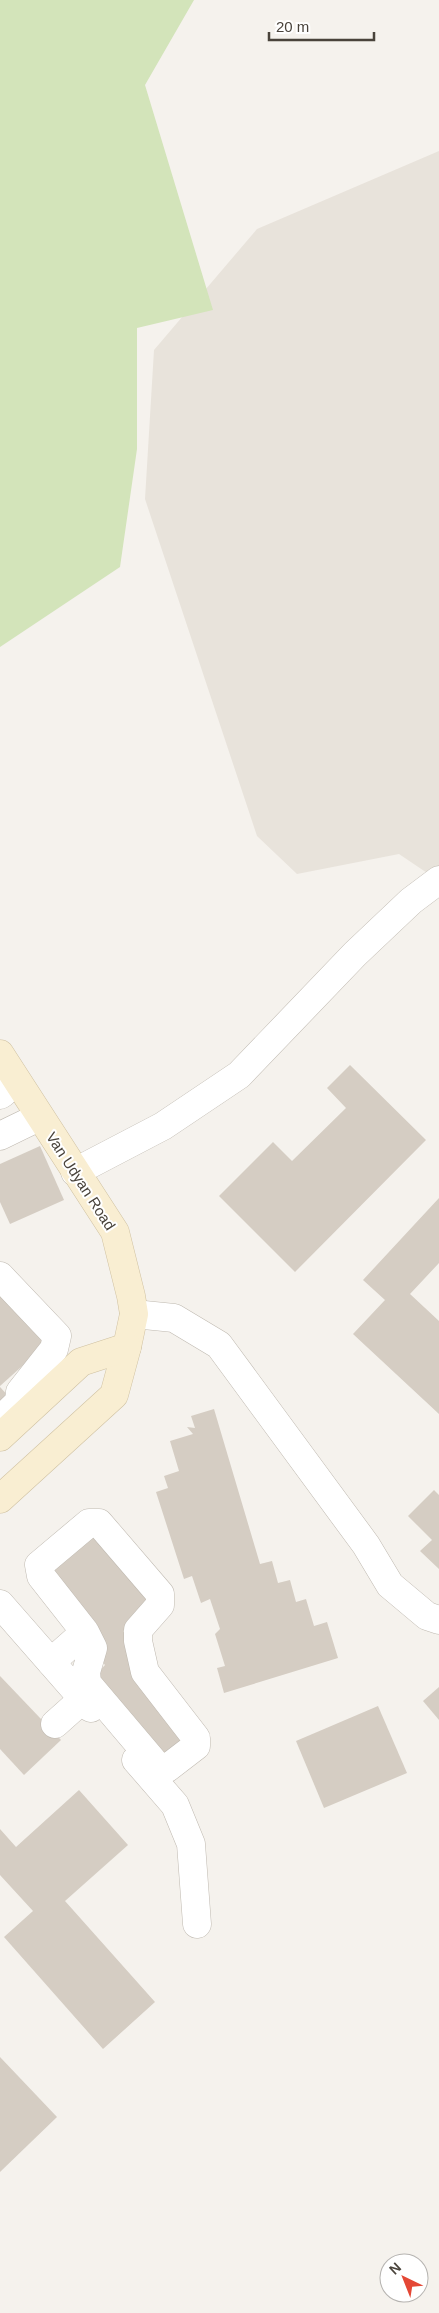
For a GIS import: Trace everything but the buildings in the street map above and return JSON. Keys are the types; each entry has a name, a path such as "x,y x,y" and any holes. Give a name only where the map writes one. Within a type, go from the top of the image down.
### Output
{"street":[{"path":"75,1172 163,1126 239,1075 355,954 411,902 439,880"},
{"name":"Van Udyan Road","path":"0,1054 115,1232 134,1314 114,1395 0,1499"},
{"path":"0,1136 39,1117"},
{"path":"0,1276 57,1336 54,1349 20,1392 19,1402 0,1420"},
{"path":"134,1314 174,1318 219,1345 366,1545 390,1585 427,1616 439,1620"},
{"path":"0,1437 81,1362 127,1347"},
{"path":"89,1523 99,1523 160,1594 160,1605 138,1630 141,1660 145,1672 196,1738 196,1746 166,1769 159,1768 87,1683 86,1672 93,1648 85,1632 40,1576 40,1565 89,1523"},
{"path":"0,1604 175,1805 191,1844 197,1924"},
{"path":"51,1662 85,1632"},
{"path":"58,1727 86,1702"}],"shaded area":[{"path":"439,151 439,881 399,854 297,874 257,836 145,499 154,350 257,229"}],"green space":[{"path":"0,0 194,0 145,85 213,310 137,328 137,449 120,567 0,647"}]}
